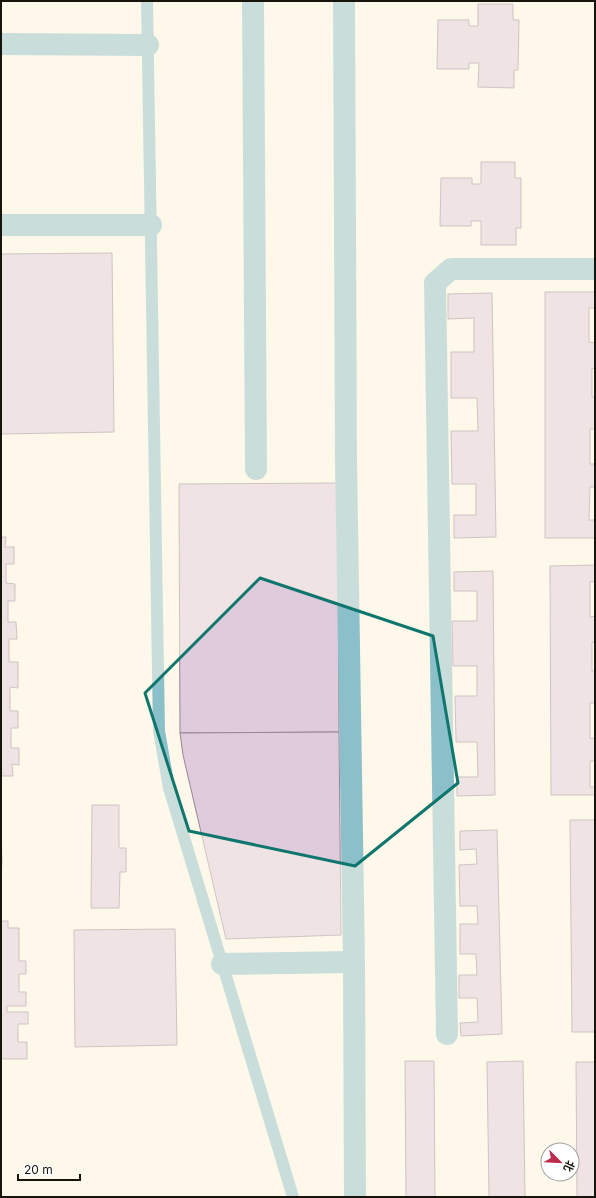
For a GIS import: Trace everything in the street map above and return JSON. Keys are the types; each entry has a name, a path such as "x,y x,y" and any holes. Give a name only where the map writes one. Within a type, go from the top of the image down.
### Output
{"street":[{"path":"253,1 256,469"},
{"path":"344,1 346,452 354,962 355,1197"},
{"path":"1,44 148,44"},
{"path":"1,225 151,225"},
{"path":"447,1034 435,283 451,269 595,269"},
{"path":"222,964 354,962"}],"lane":[{"path":"147,1 159,731 169,788 293,1197"}],"highlighted area":[{"path":"260,578 433,636 458,783 355,866 189,831 145,693"}],"building":[{"path":"478,4 513,4 513,20 519,20 518,70 514,70 514,88 478,87 479,63 469,63 469,69 437,69 438,20 469,20 469,26 478,26"},
{"path":"481,162 515,162 515,178 521,178 521,228 516,228 516,245 481,245 481,221 471,221 471,226 440,226 441,178 472,178 472,184 481,184"},
{"path":"112,253 114,432 1,434 1,254"},
{"path":"545,292 595,292 595,308 589,308 589,342 595,343 595,369 592,368 592,397 595,397 595,429 590,429 590,464 595,464 595,487 590,487 589,520 595,520 595,538 545,538"},
{"path":"492,293 496,537 454,538 454,515 476,515 476,484 452,484 451,431 478,431 477,398 451,398 451,352 474,352 474,318 448,319 448,294"},
{"path":"338,483 339,732 180,733 179,484"},
{"path":"1,537 6,537 5,547 14,547 14,564 6,564 6,583 15,584 15,601 8,601 8,622 16,622 17,639 9,639 9,662 18,662 18,688 10,687 10,711 18,711 18,728 11,728 11,748 19,748 19,765 12,764 13,776 1,776"},
{"path":"595,565 595,582 590,582 590,617 595,616 595,643 592,642 592,671 595,671 595,703 590,703 590,738 595,738 595,761 590,761 590,787 595,787 595,795 551,795 550,566"},
{"path":"493,571 495,795 457,796 457,777 478,777 477,742 456,742 455,696 477,696 477,666 453,666 452,621 477,621 477,591 454,591 454,572"},
{"path":"339,732 341,935 226,939 183,755 180,733"},
{"path":"92,805 119,805 119,848 126,848 126,872 120,872 119,908 91,908"},
{"path":"570,820 595,820 595,1032 572,1032"},
{"path":"1,826 2,865 1,865"},
{"path":"497,830 502,1034 461,1036 460,1023 478,1022 477,998 459,998 459,975 477,975 476,954 460,954 460,924 478,924 477,906 460,906 459,865 477,864 476,849 460,850 460,831"},
{"path":"1,921 8,921 8,928 19,928 19,961 26,961 26,974 19,974 19,992 26,992 26,1006 7,1006 7,1012 28,1012 28,1024 18,1024 18,1042 27,1042 27,1059 1,1059"},
{"path":"175,929 177,1045 75,1047 74,930"},
{"path":"405,1061 434,1061 435,1197 406,1197"},
{"path":"523,1061 525,1197 489,1197 487,1062"},
{"path":"576,1062 595,1062 595,1197 577,1197 577,1182 580,1182 580,1142 577,1142"}]}
